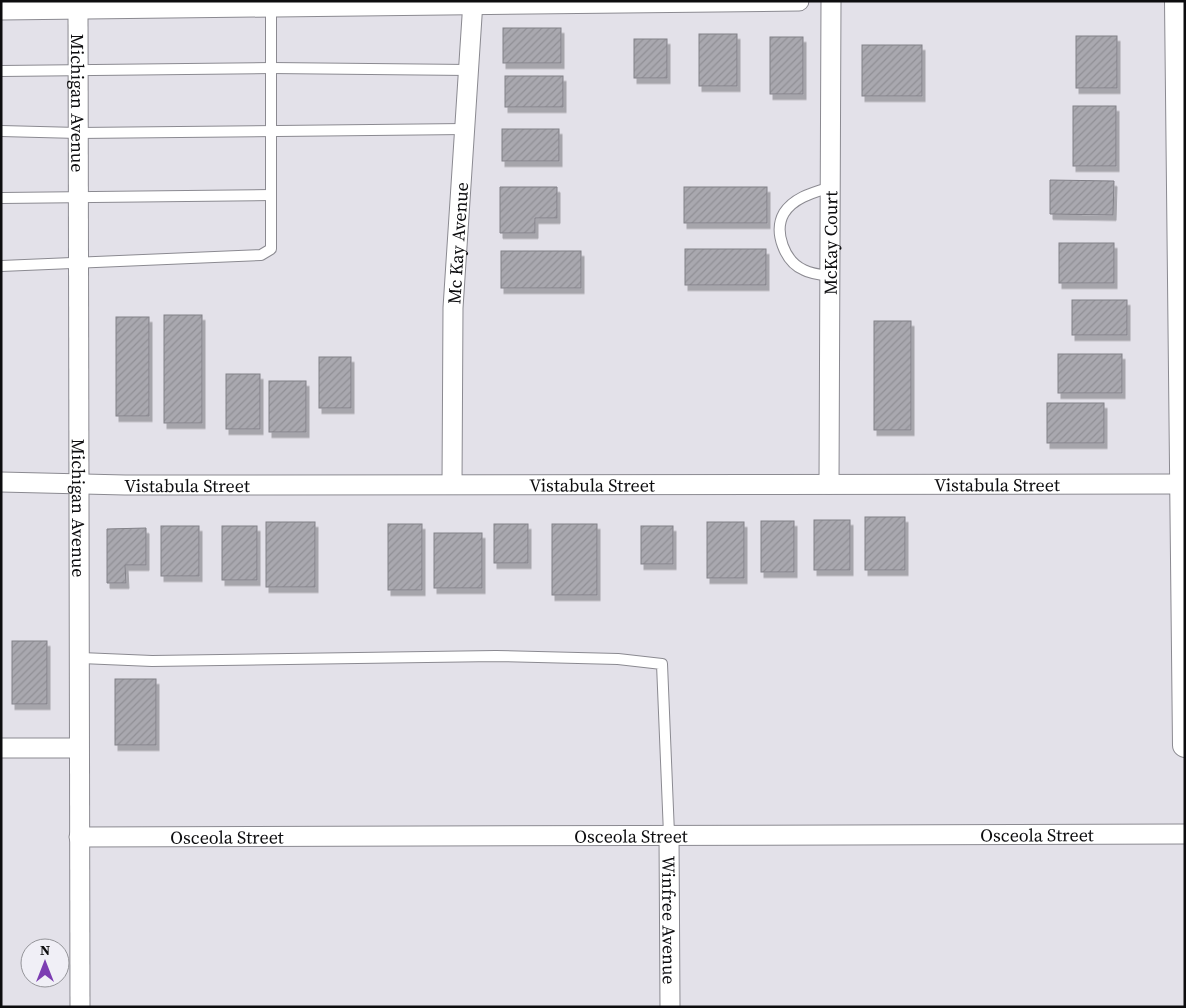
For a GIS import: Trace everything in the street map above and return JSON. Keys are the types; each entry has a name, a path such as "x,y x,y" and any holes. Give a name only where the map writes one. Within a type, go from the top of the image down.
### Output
{"street":[{"path":"1,10 799,1"},
{"name":"McKay Court","path":"829,484 831,1"},
{"path":"1177,1 1184,484 1185,746"},
{"name":"Mc Kay Avenue","path":"452,484 453,308 473,4"},
{"name":"Michigan Avenue","path":"78,9 77,446 80,484 81,658 78,748 80,1007"},
{"name":"Vistabula Street","path":"1,482 80,484 1184,484"},
{"path":"1,748 78,748"},
{"name":"Winfree Avenue","path":"669,834 670,1007"},
{"name":"Osceola Street","path":"79,837 1185,834"}],"lane":[{"path":"1,266 261,256 272,249 272,8"},
{"path":"1,71 272,68 469,70"},
{"path":"1,131 78,133 465,130"},
{"path":"830,276 804,271 789,259 782,242 781,223 784,213 799,200 831,187"},
{"path":"1,198 272,195"},
{"path":"81,658 152,661 496,656 618,659 662,664 669,834"}],"building":[{"path":"503,28 561,28 561,63 503,63"},
{"path":"699,34 737,34 737,86 699,86"},
{"path":"1076,36 1117,36 1117,88 1076,88"},
{"path":"770,37 803,37 803,94 770,94"},
{"path":"634,39 667,39 667,78 634,78"},
{"path":"862,45 922,45 922,96 862,96"},
{"path":"505,76 563,76 563,107 505,107"},
{"path":"1073,106 1116,106 1116,166 1073,166"},
{"path":"502,129 559,129 559,161 502,161"},
{"path":"1050,180 1114,181 1113,215 1050,214"},
{"path":"500,187 557,187 557,218 535,218 535,233 500,233"},
{"path":"684,187 767,187 767,223 684,223"},
{"path":"1059,243 1114,243 1114,283 1059,283"},
{"path":"685,249 766,249 766,285 685,285"},
{"path":"501,251 581,251 581,288 501,288"},
{"path":"1072,300 1127,300 1127,335 1072,335"},
{"path":"164,315 202,315 202,423 164,423"},
{"path":"116,317 149,317 149,416 116,416"},
{"path":"874,321 911,321 911,430 874,430"},
{"path":"1058,354 1122,354 1122,393 1058,393"},
{"path":"319,357 351,357 351,408 319,408"},
{"path":"226,374 260,374 260,429 226,429"},
{"path":"269,381 306,381 306,432 269,432"},
{"path":"1047,403 1104,403 1104,443 1047,443"},
{"path":"865,517 905,517 905,570 865,570"},
{"path":"814,520 850,520 850,570 814,570"},
{"path":"761,521 794,521 794,572 761,572"},
{"path":"266,522 315,522 315,587 266,587"},
{"path":"707,522 744,522 744,578 707,578"},
{"path":"388,524 422,524 422,590 388,590"},
{"path":"494,524 528,524 528,563 494,563"},
{"path":"552,524 597,524 597,595 552,595"},
{"path":"161,526 199,526 199,576 161,576"},
{"path":"222,526 257,526 257,580 222,580"},
{"path":"641,526 673,526 673,564 641,564"},
{"path":"146,528 146,565 125,565 126,583 107,583 107,529"},
{"path":"434,533 482,533 482,588 434,588"},
{"path":"12,641 47,641 47,704 12,704"},
{"path":"115,679 156,679 156,745 115,745"}]}
